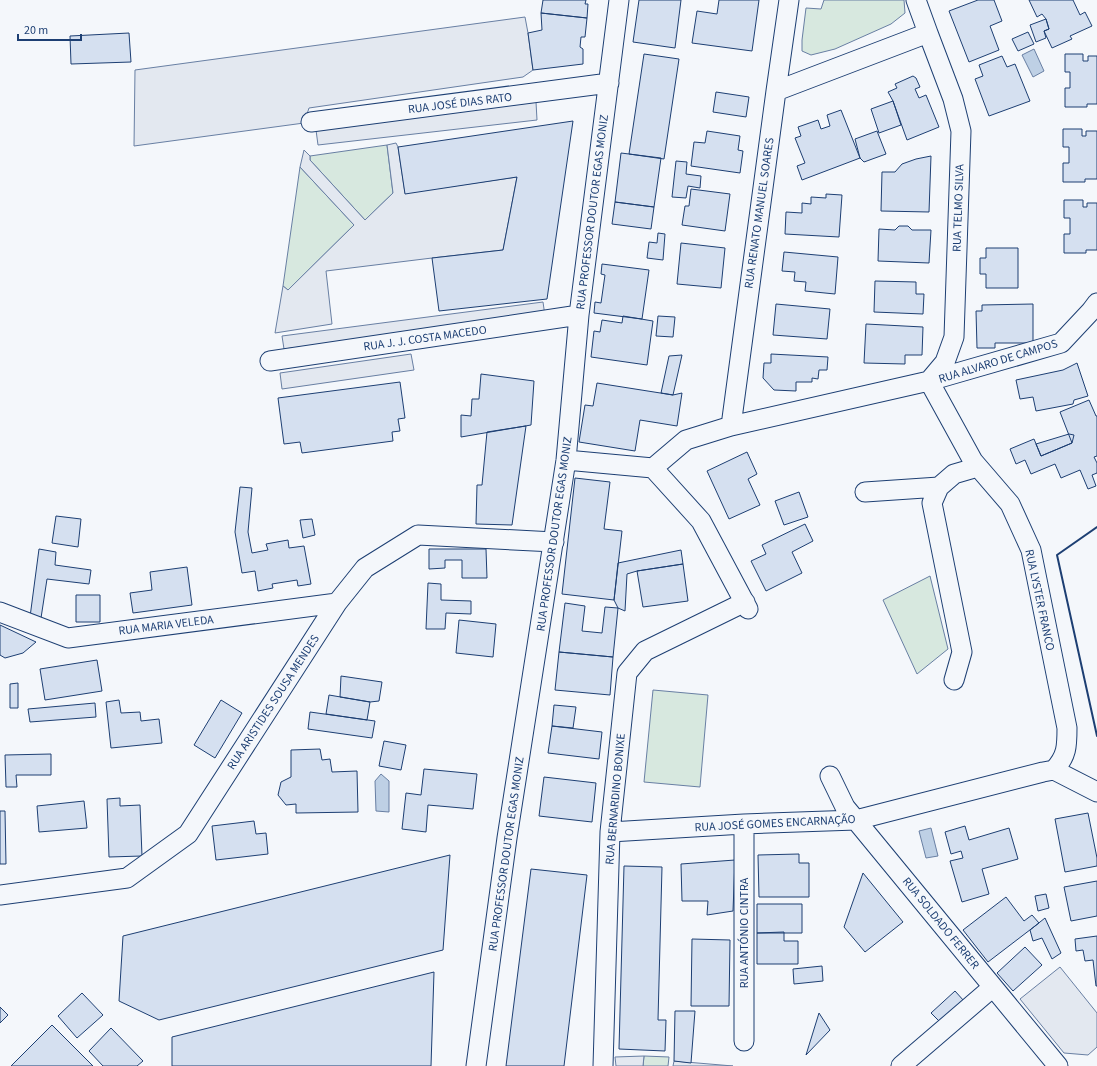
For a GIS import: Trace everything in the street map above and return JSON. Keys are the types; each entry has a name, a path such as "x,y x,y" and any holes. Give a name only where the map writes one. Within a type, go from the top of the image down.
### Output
{"street":[{"name":"RUA PROFESSOR DOUTOR EGAS MONIZ","path":"476,1066 507,838 566,460 579,315 619,0"},
{"name":"RUA RENATO MANUEL SOARES","path":"731,426 789,0"},
{"name":"RUA TELMO SILVA","path":"916,0 953,99 961,131 954,337 945,362 930,381"},
{"path":"776,91 928,33"},
{"name":"RUA JOSÉ DIAS RATO","path":"311,122 609,83"},
{"name":"RUA ALVARO DE CAMPOS","path":"653,468 686,440 731,426 930,381 1061,343 1091,312 1097,303"},
{"name":"RUA J. J. COSTA MACEDO","path":"270,361 579,315"},
{"name":"RUA LYSTER FRANCO","path":"930,381 973,461 1010,504 1031,550 1067,728 1067,744 1062,762 1054,770"},
{"path":"566,460 653,468"},
{"path":"954,680 962,652 932,503 939,487 954,474 978,467"},
{"name":"RUA BERNARDINO BONIXE","path":"603,1066 610,832 627,673 645,651 747,606 701,521 653,468"},
{"path":"865,492 939,487"},
{"name":"RUA ARISTIDES SOUSA MENDES","path":"0,895 127,878 188,834 337,603 365,568 418,536 554,542"},
{"name":"RUA MARIA VELEDA","path":"0,612 68,638 337,603"},
{"path":"1054,770 1097,792"},
{"name":"RUA JOSÉ GOMES ENCARNAÇÃO","path":"610,832 744,824 856,820 1054,770"},
{"name":"RUA SOLDADO FERRER","path":"830,776 845,806 993,987 1053,1064"},
{"name":"RUA ANTÓNIO CINTRA","path":"744,824 744,1041"},
{"path":"901,1066 993,987"}],"shaded area":[{"path":"824,0 904,0 905,13 891,24 835,49 811,55 802,51 806,8 821,9"},
{"path":"525,17 533,70 523,77 309,108 304,123 134,146 135,70"},
{"path":"536,102 537,120 318,145 316,130"},
{"path":"396,143 398,147 405,193 517,177 503,250 326,271 332,324 275,333 283,286 288,290 354,225 300,167 304,150 310,156 310,160 365,220 393,193 387,145"},
{"path":"387,145 393,193 365,220 310,160 310,156"},
{"path":"300,167 354,225 288,290 283,286"},
{"path":"543,302 545,316 284,349 282,336"},
{"path":"411,354 414,370 282,389 280,373"},
{"path":"930,576 948,649 917,674 883,600"},
{"path":"653,690 708,695 700,787 644,782"},
{"path":"1060,967 1097,1013 1097,1047 1088,1055 1064,1053 1020,999"},
{"path":"644,1056 669,1057 668,1066 643,1066"},
{"path":"644,1056 643,1066 616,1066 615,1057"},
{"path":"674,1061 733,1066 673,1066"}],"water":[{"path":"1034,49 1044,71 1033,77 1022,55"},
{"path":"381,774 389,781 389,812 376,811 375,781"},
{"path":"931,828 938,856 926,858 919,831"}],"building":[{"path":"543,0 586,0 585,4 588,4 587,18 541,13"},
{"path":"639,0 681,0 675,48 633,42"},
{"path":"719,0 759,0 752,51 692,43 697,11 717,14"},
{"path":"978,0 994,0 1002,21 990,26 999,50 969,62 949,11"},
{"path":"1029,0 1073,0 1080,15 1085,12 1092,26 1070,36 1072,39 1052,48 1044,31 1049,29 1046,19 1042,14 1037,17"},
{"path":"541,13 587,18 585,37 581,37 580,47 583,49 583,64 533,70 528,33 542,30"},
{"path":"1046,19 1049,29 1044,31 1046,38 1036,42 1030,25"},
{"path":"1028,32 1034,44 1018,51 1012,39"},
{"path":"129,33 131,62 71,64 70,36"},
{"path":"644,54 679,59 664,159 629,154"},
{"path":"1065,54 1083,54 1083,61 1088,61 1088,56 1097,56 1097,104 1087,104 1087,107 1065,107 1065,88 1070,88 1070,72 1065,72"},
{"path":"1002,56 1007,67 1015,64 1030,101 989,116 975,79 983,76 979,65"},
{"path":"913,76 916,78 920,87 915,89 919,98 926,95 939,127 907,140 893,101 888,92 897,88 895,84"},
{"path":"716,92 749,97 746,117 713,112"},
{"path":"893,101 901,125 879,133 871,109"},
{"path":"841,110 860,158 802,180 797,166 805,163 795,138 801,136 798,127 818,120 821,129 830,126 827,115"},
{"path":"573,121 547,299 439,311 432,258 503,250 517,177 405,194 398,147"},
{"path":"1063,129 1082,129 1082,136 1086,136 1086,131 1097,131 1097,179 1085,179 1085,182 1063,182 1063,163 1069,163 1069,147 1063,147"},
{"path":"707,131 740,136 738,150 743,151 740,173 691,166 694,142 705,143"},
{"path":"877,131 886,154 864,162 860,158 855,139"},
{"path":"621,153 661,158 654,207 615,202"},
{"path":"931,156 929,212 881,211 882,172 895,172 902,164"},
{"path":"676,161 687,162 686,174 701,176 700,188 688,186 686,198 672,197"},
{"path":"691,189 730,194 725,231 682,225 685,206 689,206"},
{"path":"826,194 842,195 839,237 785,234 786,212 802,213 802,203 811,204 811,197 826,198"},
{"path":"1064,200 1083,200 1083,207 1087,207 1087,203 1097,203 1097,250 1086,250 1086,253 1064,253 1064,234 1070,234 1070,218 1064,218"},
{"path":"615,202 654,207 651,229 612,224"},
{"path":"899,226 908,226 912,230 931,230 929,263 878,261 879,229 895,230"},
{"path":"658,233 665,234 663,260 647,258 649,242 657,243"},
{"path":"681,243 725,248 721,288 677,284"},
{"path":"986,248 1018,248 1018,288 986,288 986,274 980,274 980,258 986,258"},
{"path":"784,252 838,257 835,294 805,291 806,282 794,281 795,272 782,271"},
{"path":"602,264 649,270 642,319 594,313 595,302 601,303 605,275 601,274"},
{"path":"875,281 916,282 916,294 924,294 923,314 874,312"},
{"path":"776,304 830,309 827,339 773,335"},
{"path":"1033,304 1033,343 995,343 995,348 977,348 976,311 982,311 982,305"},
{"path":"623,316 653,321 647,365 591,357 594,331 600,332 602,320 622,323"},
{"path":"658,316 675,317 673,337 656,336"},
{"path":"866,324 923,327 922,355 905,355 905,364 864,363"},
{"path":"771,354 828,357 827,370 819,370 818,379 812,378 812,382 796,382 796,391 774,390 763,378 764,363 771,363"},
{"path":"682,355 673,395 661,393 669,356"},
{"path":"1077,363 1088,396 1074,400 1073,404 1036,411 1033,397 1020,399 1016,380 1063,370"},
{"path":"481,374 534,381 531,425 461,437 461,415 471,416 472,399 479,399"},
{"path":"400,382 405,418 398,419 400,431 392,432 393,441 302,453 300,442 284,444 278,398"},
{"path":"597,383 673,395 682,393 677,426 640,420 635,451 579,442 585,405 593,406"},
{"path":"1089,400 1097,416 1097,456 1094,457 1097,463 1097,473 1092,475 1096,486 1088,489 1080,470 1061,478 1055,464 1031,474 1025,460 1016,464 1010,449 1034,439 1041,456 1072,443 1060,412"},
{"path":"526,426 512,525 476,524 477,485 482,485 487,432"},
{"path":"1069,434 1074,435 1072,443 1041,456 1036,444"},
{"path":"747,452 757,474 748,479 760,505 729,519 707,471"},
{"path":"575,478 610,482 604,529 622,531 614,600 562,594"},
{"path":"240,487 252,488 248,532 252,553 268,550 266,544 288,540 289,548 304,546 311,584 298,586 297,580 272,584 273,588 258,591 255,571 242,573 235,532"},
{"path":"799,492 808,517 784,525 775,501"},
{"path":"56,516 81,519 78,547 52,543"},
{"path":"312,519 315,535 303,538 300,520"},
{"path":"805,524 813,541 792,552 802,573 766,591 751,561 766,554 762,545"},
{"path":"39,549 56,552 55,565 91,570 89,584 47,579 41,618 30,617"},
{"path":"429,549 486,549 487,578 462,578 462,560 445,560 445,568 429,569"},
{"path":"681,550 683,564 627,574 625,611 618,608 614,600 618,563"},
{"path":"683,564 688,601 643,607 637,571"},
{"path":"187,567 192,605 133,613 130,593 152,590 150,572"},
{"path":"428,583 441,584 441,600 471,601 471,614 446,613 445,629 426,629"},
{"path":"76,595 100,595 100,622 76,622"},
{"path":"565,603 585,606 582,631 602,633 605,607 618,608 613,657 559,652"},
{"path":"459,620 496,624 493,657 456,653"},
{"path":"0,625 36,642 23,653 5,658 0,655"},
{"path":"559,652 613,657 610,695 555,690"},
{"path":"97,660 102,691 45,700 40,669"},
{"path":"341,676 382,682 379,701 370,702 340,697"},
{"path":"18,683 18,708 10,708 10,684"},
{"path":"329,695 370,702 367,720 326,714"},
{"path":"119,700 121,713 140,712 141,721 159,719 162,743 111,748 106,702"},
{"path":"221,700 242,713 215,758 194,745"},
{"path":"95,703 96,717 30,722 28,709"},
{"path":"554,705 576,707 573,728 552,726"},
{"path":"310,712 375,721 372,738 308,729"},
{"path":"552,726 602,732 599,759 548,753"},
{"path":"384,741 406,745 401,770 379,766"},
{"path":"320,749 322,760 330,759 332,772 357,771 358,812 296,813 296,804 286,805 278,795 281,782 291,777 291,750"},
{"path":"51,754 51,775 16,775 17,787 6,787 5,755"},
{"path":"424,769 477,774 473,809 428,805 426,832 402,829 406,793 421,795"},
{"path":"544,777 596,783 592,822 539,816"},
{"path":"120,798 120,806 140,805 142,856 109,857 107,799"},
{"path":"84,801 87,828 39,832 37,806"},
{"path":"0,811 5,811 6,864 0,864"},
{"path":"1088,813 1097,858 1097,866 1065,872 1055,819"},
{"path":"254,821 256,834 266,833 268,854 216,860 212,826"},
{"path":"965,826 969,840 1009,828 1018,859 982,869 989,894 962,902 950,861 963,858 961,851 951,854 945,832"},
{"path":"799,854 799,863 809,863 809,897 759,897 758,855"},
{"path":"450,855 443,950 159,1020 119,1001 123,936"},
{"path":"735,860 733,911 707,915 708,901 682,901 681,864"},
{"path":"624,866 662,867 658,1020 666,1020 665,1051 619,1049"},
{"path":"531,869 587,875 564,1066 506,1066"},
{"path":"863,873 903,922 865,952 844,927"},
{"path":"1097,881 1097,916 1071,921 1064,887"},
{"path":"1046,894 1049,908 1038,911 1035,896"},
{"path":"1006,897 1024,921 1032,915 1039,923 988,962 963,930"},
{"path":"757,904 802,904 802,933 757,933"},
{"path":"1045,918 1061,953 1052,959 1042,938 1033,941 1030,930"},
{"path":"784,932 784,941 798,941 798,964 757,964 757,933"},
{"path":"1097,936 1096,986 1093,960 1085,961 1083,950 1076,951 1075,939"},
{"path":"692,939 730,940 729,1006 691,1006"},
{"path":"1025,947 1042,965 1013,991 997,973"},
{"path":"822,966 823,981 794,984 793,969"},
{"path":"434,972 431,1066 172,1066 172,1037"},
{"path":"955,991 964,1001 941,1023 931,1013"},
{"path":"82,993 103,1015 77,1038 58,1016"},
{"path":"0,1007 8,1015 0,1023"},
{"path":"675,1011 695,1011 691,1063 674,1061"},
{"path":"819,1013 830,1030 806,1055"},
{"path":"52,1025 93,1066 11,1066"},
{"path":"111,1028 143,1061 137,1066 103,1066 89,1051"}],"wall":[{"path":"1097,527 1057,555 1097,736"}]}
